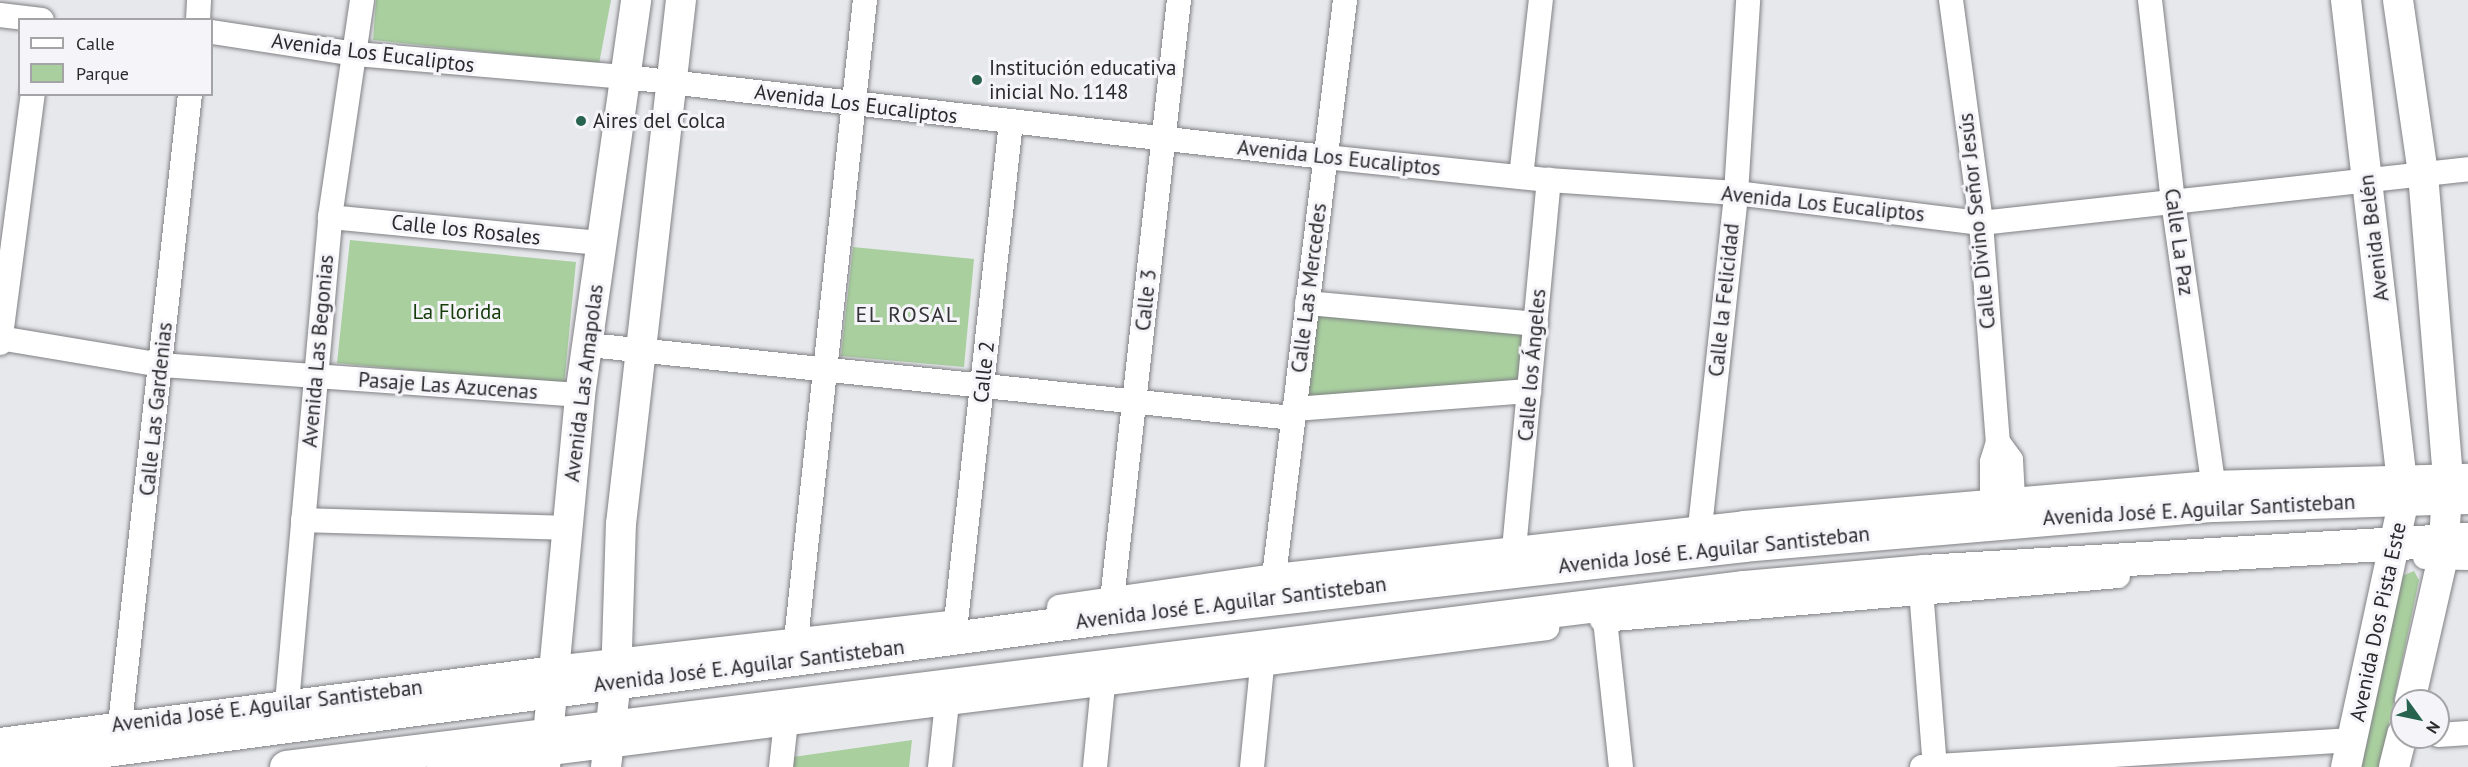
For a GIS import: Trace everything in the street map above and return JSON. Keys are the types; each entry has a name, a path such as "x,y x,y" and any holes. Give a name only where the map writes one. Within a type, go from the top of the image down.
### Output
{"main road":[{"name":"Avenida José E. Aguilar Santisteban","path":"0,764 552,679 616,671 792,662 1272,597 1744,545 2403,488 2457,487"},
{"name":"Avenida José E. Aguilar Santisteban","path":"286,767 609,747 1050,670 1744,587 1947,569 2394,548 2456,548"}],"street":[{"path":"198,18 199,0"},
{"name":"Avenida Las Begonias","path":"287,703 330,217 356,54 362,0"},
{"name":"Avenida Las Amapolas","path":"547,752 580,395 589,345 601,243 636,0"},
{"path":"609,747 616,671 621,524 640,353 656,246 681,0"},
{"path":"796,640 865,0"},
{"name":"Calle 3","path":"1112,600 1179,0"},
{"name":"Calle Las Mercedes","path":"1274,576 1344,0"},
{"path":"1521,177 1541,0"},
{"name":"Calle la Felicidad","path":"1700,527 1736,194 1748,0"},
{"name":"Calle Divino Señor Jesús","path":"1951,0 1981,222 1998,442 1992,462 2003,499"},
{"name":"Calle La Paz","path":"2150,0 2173,201 2213,483"},
{"name":"Avenida Belén","path":"2346,0 2403,488"},
{"path":"2398,0 2422,174 2457,487 2456,548 2414,689"},
{"path":"0,15 25,18"},
{"name":"Avenida Los Eucaliptos","path":"213,32 356,54 626,77 853,105 1325,157 1549,180 1736,194 1981,222 2468,169"},
{"path":"0,340 11,176 32,96"},
{"name":"Calle Las Gardenias","path":"120,724 190,96"},
{"name":"Calle 2","path":"956,621 1011,122"},
{"name":"Calle los Ángeles","path":"1514,549 1549,180"},
{"name":"Calle los Rosales","path":"330,217 601,243"},
{"path":"1307,303 1536,324"},
{"name":"Pasaje Las Azucenas","path":"0,340 161,365 315,378 580,395"},
{"path":"589,345 640,353 1134,402 1294,413 1529,391"},
{"name":"Avenida José E. Aguilar Santisteban","path":"616,671 796,640 956,621 1274,576 1700,527 2003,499 2213,483 2403,488"},
{"name":"Avenida Dos Pista Este","path":"2349,753 2394,548 2403,488"},
{"path":"303,520 568,528"},
{"name":"Avenida José E. Aguilar Santisteban","path":"609,747 786,722 1262,666 1605,620 2394,548"},
{"path":"1921,590 1931,767 2349,753"},
{"path":"1605,620 1621,767"},
{"path":"1252,767 1262,666"},
{"name":"Avenida José E. Aguilar Santisteban","path":"0,740 287,703 552,679"},
{"path":"1095,767 1103,685"},
{"path":"940,767 948,703"},
{"path":"781,767 786,722"},
{"path":"2450,734 2468,733"},
{"path":"2394,767 2399,749"},
{"name":"Avenida José E. Aguilar Santisteban","path":"439,767 547,752"}],"green space":[{"path":"376,0 611,0 599,64 373,40"},
{"name":"La Florida","path":"350,240 576,262 564,385 337,363"},
{"path":"853,247 974,259 964,367 841,356"},
{"path":"1316,304 1527,331 1519,385 1302,400"},
{"path":"2414,571 2419,580 2396,689 2390,689 2390,719 2380,767 2361,767 2402,576"},
{"path":"912,740 909,767 792,767 793,757"}],"place":[{"name":"Institución educativa inicial No. 1148","path":"977,80"},
{"name":"Aires del Colca","path":"581,121"}],"district":[{"name":"EL ROSAL","path":"907,315"}]}
